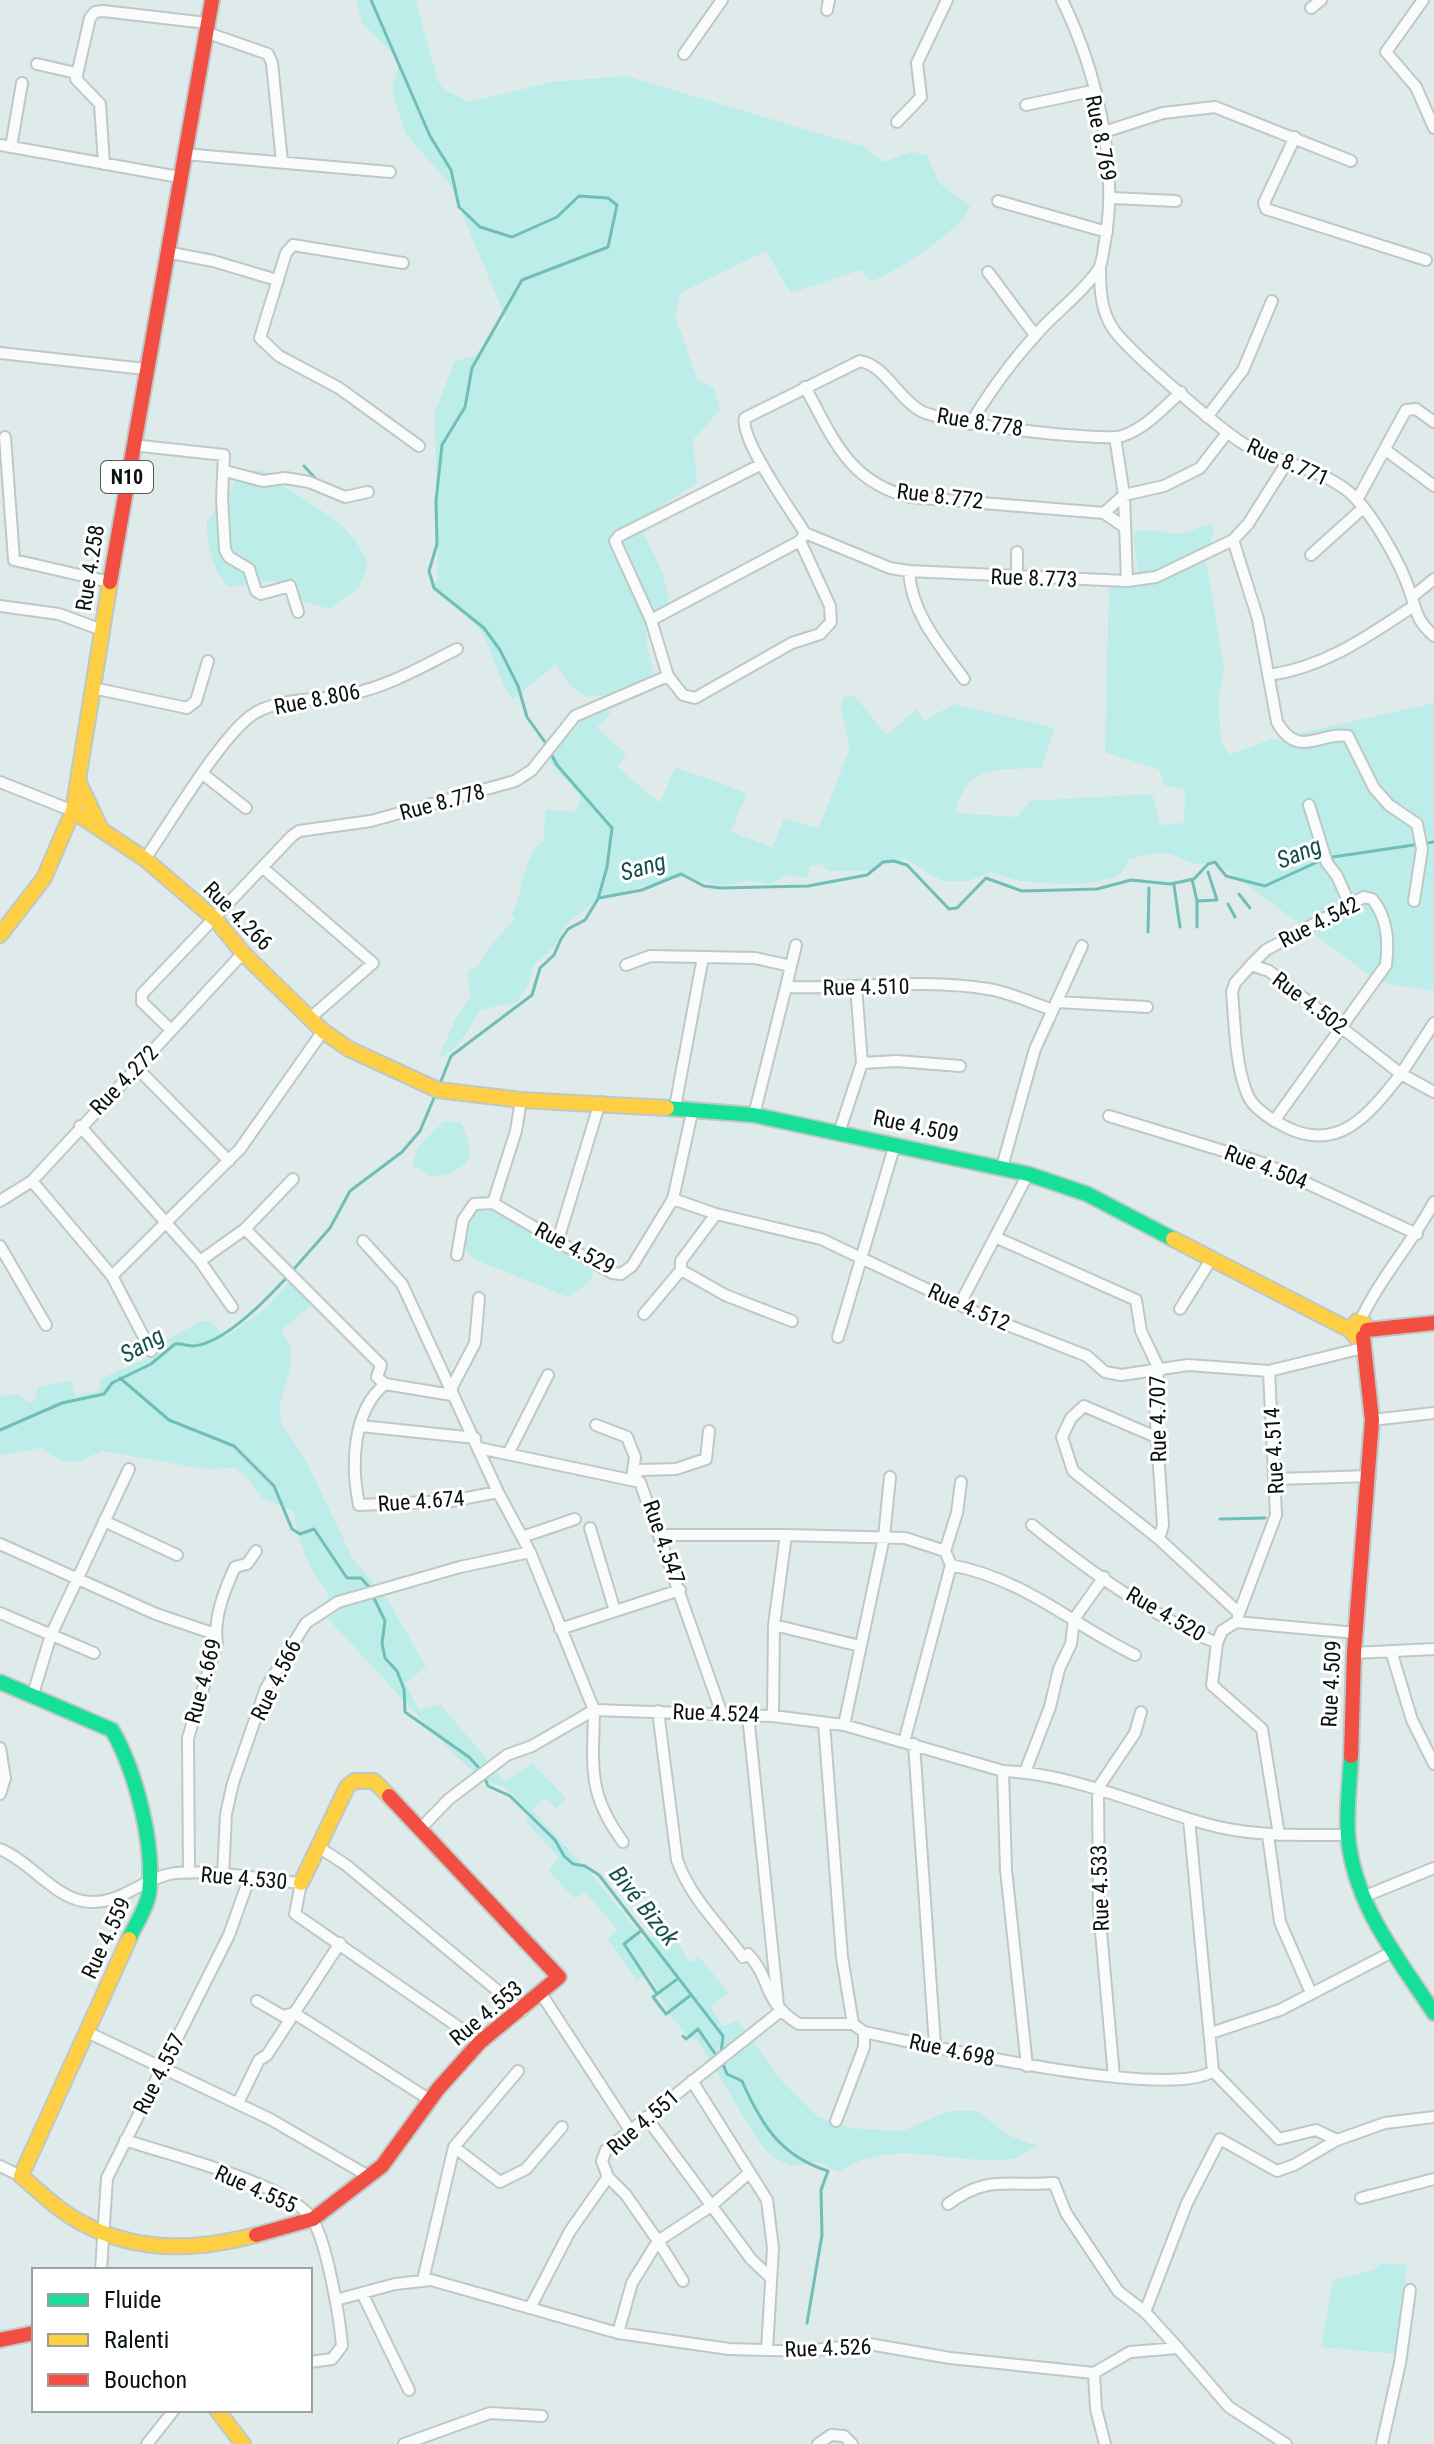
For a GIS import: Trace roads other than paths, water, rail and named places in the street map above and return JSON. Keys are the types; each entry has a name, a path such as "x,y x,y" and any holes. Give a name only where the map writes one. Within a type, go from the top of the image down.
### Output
{"main road":[{"name":"Rue 4.258","path":"0,935 35,893 61,844 73,811 76,774 145,369 212,0"},
{"path":"76,774 83,797 100,827"},
{"name":"Rue 4.266","path":"73,811 145,859 216,920 243,953 323,1031 349,1049 438,1090"},
{"path":"61,844 78,826 100,827"},
{"name":"Rue 4.509","path":"438,1090 521,1100 600,1102 754,1115 1002,1167 1087,1194 1361,1333 1372,1420 1354,1653 1348,1835 1363,1897 1392,1952 1428,1990 1434,2013"},
{"path":"1361,1333 1434,1323"},
{"name":"Rue 4.559","path":"0,1682 99,1722 118,1738 146,1844 150,1880 149,1896 21,2176"},
{"name":"Rue 4.553","path":"102,2231 155,2246 185,2249 313,2219 370,2177 392,2155 430,2100 480,2042 542,1995 558,1974 374,1781 354,1781 347,1787 301,1883"},
{"path":"21,2176 60,2210 102,2231"},
{"path":"0,2340 32,2333"},
{"path":"219,2412 243,2444"}],"street":[{"path":"684,54 722,0"},
{"path":"897,122 921,97 917,63 947,0"},
{"name":"Rue 8.769","path":"1062,0 1076,33 1104,132 1112,198 1100,268"},
{"path":"1311,8 1321,0"},
{"path":"1423,0 1386,52 1423,98 1434,128"},
{"path":"104,164 100,104 77,82 76,73 90,18 95,12 206,28 268,54 272,63 282,162"},
{"path":"37,64 76,73"},
{"path":"22,83 6,146 179,177"},
{"path":"1026,105 1092,91"},
{"path":"1104,132 1197,107 1215,107 1351,161"},
{"path":"1295,137 1264,203 1266,209 1426,260"},
{"path":"184,154 390,172"},
{"path":"1112,198 1176,201"},
{"path":"998,201 1107,232"},
{"path":"403,263 293,245 286,253 260,338 279,356 339,388 419,446"},
{"path":"166,252 213,261 277,280"},
{"path":"970,424 992,389 1035,335 1100,268"},
{"name":"Rue 8.771","path":"1100,268 1102,301 1110,326 1207,417 1227,433 1286,464 1321,475 1360,504 1387,544 1421,623 1434,636"},
{"path":"988,272 1035,335"},
{"path":"1207,417 1243,370 1272,301"},
{"path":"0,353 145,369"},
{"name":"Rue 8.778","path":"171,1030 142,1002 142,994 299,831 371,821 510,783 532,770 575,716 668,676 683,695 695,698 755,662 828,628 830,606 802,537 744,428 745,418 860,361 867,362 919,410 938,419 1115,437"},
{"name":"Rue 8.772","path":"805,387 846,459 864,478 888,491 910,497 1104,513 1123,526"},
{"path":"1127,581 1124,495 1115,437 1141,427 1181,392"},
{"path":"1311,555 1360,504 1409,409 1434,422"},
{"path":"1104,513 1124,495 1185,478 1211,458 1227,433"},
{"path":"5,437 14,560 110,582"},
{"path":"132,445 224,455 222,498 225,550 229,557 249,569 256,591 261,594 290,586 298,612"},
{"path":"1387,451 1434,486"},
{"path":"668,676 651,620 615,541 619,536 762,464"},
{"path":"1286,464 1248,524 1233,540 1258,619 1274,714 1289,738 1309,742 1348,736 1374,788 1389,805 1417,824 1422,842 1414,901"},
{"path":"225,471 263,481 285,478 309,482 345,497 368,492"},
{"path":"651,620 802,537"},
{"name":"Rue 8.773","path":"802,537 890,568 909,571 1017,579 1127,581 1156,577 1233,540"},
{"path":"1017,552 1017,579"},
{"path":"909,571 920,614 964,679"},
{"path":"1268,675 1291,672 1331,657 1412,602 1434,579"},
{"path":"0,606 59,614 102,630"},
{"name":"Rue 8.806","path":"145,859 203,774 258,711 383,686 457,649"},
{"path":"93,688 187,708 196,701 208,661"},
{"path":"203,774 246,808"},
{"name":"Rue 4.266","path":"0,782 73,811"},
{"path":"1309,805 1327,863 1349,903"},
{"path":"263,868 373,963 309,1019"},
{"name":"Rue 4.542","path":"1251,965 1266,950 1349,903 1364,897 1377,905 1387,934 1386,965 1274,1121"},
{"path":"791,966 796,945"},
{"path":"1002,1167 1035,1049 1082,946"},
{"name":"Rue 4.272","path":"0,1201 32,1181 243,953"},
{"path":"626,965 650,956 703,957 675,1107"},
{"name":"Rue 4.510","path":"703,957 755,958 791,966 786,987 991,989 1055,1006 1147,1007"},
{"name":"Rue 4.502","path":"1434,1023 1401,1074 1377,1105 1341,1132 1305,1137 1274,1121 1253,1104 1242,1077 1232,992 1235,983 1251,965 1269,971 1401,1074 1434,1092"},
{"path":"839,1133 862,1063 856,986"},
{"path":"754,1115 786,987"},
{"path":"112,1276 229,1161 323,1031"},
{"path":"862,1063 897,1061 960,1066"},
{"path":"136,1067 229,1161"},
{"path":"457,1255 463,1220 474,1204 493,1203 516,1131 521,1100"},
{"path":"558,1240 600,1102"},
{"name":"Rue 4.529","path":"493,1203 612,1273 621,1274 632,1266 673,1199 693,1108"},
{"name":"Rue 4.504","path":"1109,1116 1263,1163 1417,1234"},
{"path":"80,1126 200,1261 232,1307"},
{"path":"838,1337 895,1144"},
{"path":"960,1304 1028,1174"},
{"path":"200,1261 245,1229 293,1179"},
{"path":"32,1181 112,1276 151,1351"},
{"name":"Rue 4.512","path":"673,1199 716,1214 821,1239 960,1304 1087,1356 1105,1372 1121,1375 1188,1365 1269,1371"},
{"path":"1269,1371 1361,1333 1378,1285 1417,1234 1434,1202"},
{"path":"644,1314 681,1270 681,1261 716,1214"},
{"path":"245,1229 381,1365 377,1377 385,1384 452,1395 452,1387 475,1343 479,1298"},
{"name":"Rue 4.707","path":"995,1237 1133,1297 1138,1304 1141,1331 1159,1369 1154,1393 1163,1525 1159,1539"},
{"path":"363,1241 399,1278 498,1492 530,1552 594,1710 593,1777 597,1798 604,1816 623,1842"},
{"path":"0,1246 46,1325"},
{"path":"1180,1309 1212,1258"},
{"path":"681,1270 725,1295 792,1321"},
{"name":"Rue 4.514","path":"1238,1618 1274,1525 1277,1479 1269,1371"},
{"path":"509,1452 548,1375"},
{"name":"Rue 4.674","path":"385,1384 365,1406 355,1462 359,1505 451,1501 498,1492"},
{"path":"1156,1437 1084,1406 1071,1418 1062,1437 1073,1471 1159,1539 1238,1618"},
{"path":"1372,1420 1434,1413"},
{"path":"596,1425 627,1437 635,1457 632,1479"},
{"name":"Rue 4.547","path":"361,1426 477,1443 632,1479 645,1488 722,1714"},
{"path":"632,1479 640,1470 676,1469 706,1459 709,1431"},
{"path":"33,1694 51,1635 129,1469"},
{"path":"1277,1479 1370,1476"},
{"path":"844,1725 884,1537 890,1477"},
{"path":"935,2045 909,1743 951,1565 945,1551 961,1482"},
{"path":"522,1537 575,1519"},
{"path":"104,1521 177,1555"},
{"name":"Rue 4.520","path":"1032,1525 1184,1629 1217,1643 1222,1631 1238,1618 1356,1633"},
{"path":"590,1528 615,1611"},
{"path":"661,1535 905,1538 945,1551"},
{"path":"773,1716 774,1625 786,1535"},
{"path":"0,1544 156,1614 215,1634"},
{"name":"Rue 4.669","path":"189,1873 188,1738 217,1643 215,1634 222,1600 235,1567 247,1564 256,1551"},
{"name":"Rue 4.566","path":"223,1876 226,1814 233,1783 266,1688 306,1623 338,1602 460,1567 530,1552"},
{"path":"951,1565 1007,1581 1135,1655"},
{"path":"1025,1772 1047,1717 1059,1669 1071,1644 1074,1619 1104,1577"},
{"path":"560,1629 680,1590"},
{"path":"0,1613 94,1653"},
{"path":"774,1625 860,1646"},
{"path":"1217,1643 1212,1685 1262,1729 1280,1922 1311,1993"},
{"path":"1354,1653 1434,1649"},
{"path":"1391,1651 1412,1720 1434,1764"},
{"path":"420,1829 449,1799 507,1755 532,1746 594,1710"},
{"name":"Rue 4.524","path":"594,1710 773,1716 844,1725 1003,1771 1025,1772 1098,1788 1189,1819 1274,1835 1348,1835"},
{"path":"658,1711 677,1860 683,1879 697,1904 743,1957 748,1954 758,1965 769,1998 799,2024 853,2024 842,1957 824,1723"},
{"path":"1098,1788 1135,1733 1141,1712"},
{"path":"748,1715 780,2008"},
{"path":"0,1748 5,1778 0,1794"},
{"path":"1003,1771 1006,1870 1027,2066"},
{"name":"Rue 4.533","path":"1098,1788 1099,1909 1114,2077"},
{"path":"1189,1819 1213,2071 1279,2139 1316,2130 1337,2140"},
{"path":"317,1846 346,1865 522,2011"},
{"name":"Rue 4.530","path":"1,1852 22,1859 51,1885 81,1901 98,1903 121,1897 150,1880 171,1874 223,1876 248,1882 301,1883 294,1913 480,2042"},
{"path":"1363,1897 1434,1868"},
{"name":"Rue 4.557","path":"101,2268 107,2178 229,1935 248,1882"},
{"path":"238,2103 259,2060 267,2055 340,1943"},
{"path":"1211,2033 1269,2014 1392,1952"},
{"path":"542,1995 630,2130"},
{"path":"257,2001 283,2016 294,2013 430,2100"},
{"name":"Rue 4.551","path":"530,2308 570,2231 608,2177 602,2155 780,2008"},
{"name":"Rue 4.698","path":"853,2024 864,2032 1027,2066 1114,2077 1175,2078 1213,2071"},
{"path":"87,2032 238,2103 370,2177"},
{"path":"836,2121 864,2047 864,2032"},
{"path":"423,2280 454,2147 518,2071"},
{"path":"692,2081 767,2200 773,2248 767,2350"},
{"path":"646,2117 751,2259 771,2278"},
{"path":"1145,2312 1187,2203 1220,2139 1277,2171 1294,2165 1337,2140 1385,2123 1434,2117"},
{"path":"454,2147 500,2182 526,2169 562,2127"},
{"name":"Rue 4.555","path":"125,2140 230,2174 281,2196 313,2219 336,2300 341,2352 332,2359 312,2362"},
{"path":"0,2166 21,2176"},
{"path":"618,2333 632,2283 658,2241 711,2206 749,2173"},
{"path":"608,2177 626,2195 683,2281"},
{"path":"1361,2198 1434,2179"},
{"path":"948,2204 968,2190 989,2182 1020,2186 1054,2183 1066,2213 1122,2296 1145,2312 1229,2407 1286,2444"},
{"name":"Rue 4.526","path":"336,2300 423,2280 439,2281 618,2333 729,2349 869,2344 950,2358 1094,2373"},
{"path":"1382,2444 1400,2363 1410,2290"},
{"path":"362,2293 409,2390"},
{"path":"1105,2444 1096,2409 1094,2373 1130,2352 1178,2348"},
{"path":"147,2444 172,2412"},
{"path":"404,2444 490,2413 542,2416"},
{"path":"818,2444 831,2435 844,2436 852,2444"}],"waterway":[{"path":"371,0 430,136 451,170 459,207 480,227 512,237 557,217 579,196 608,198 617,205 608,247 522,280 472,368 465,407 442,445 436,501 437,544 429,571 434,588 484,628 500,650 518,686 527,717 547,745"},
{"path":"304,466 316,479"},
{"name":"Sang","path":"439,1086 451,1056 532,995 540,968 554,955 568,929 585,920 598,899 607,867 612,828 557,765 550,752"},
{"name":"Sang","path":"599,898 642,890 681,874 704,886 721,888 808,886 867,875 883,862 894,861 907,865 949,909 957,908 986,878 1022,891 1097,889 1131,880 1170,884 1194,879 1208,864 1215,862 1226,876 1265,886 1326,858 1434,842"},
{"path":"1197,901 1217,900 1208,872"},
{"path":"1192,879 1197,901 1197,927"},
{"path":"1174,885 1180,927"},
{"path":"1148,932 1149,888"},
{"path":"1239,894 1250,908"},
{"path":"1228,904 1235,917"},
{"name":"Sang","path":"293,1270 330,1228 350,1191 402,1152 420,1131 436,1093"},
{"name":"Sang","path":"0,1430 62,1403 104,1394 112,1383 151,1364 175,1344 193,1346 218,1337 245,1318 288,1276"},
{"name":"Bivé Bizok","path":"120,1378 169,1420 234,1446 274,1486 292,1529 300,1534 314,1529 347,1578 361,1578 371,1589"},
{"path":"1220,1519 1265,1518"},
{"name":"Bivé Bizok","path":"373,1596 385,1621 382,1643 385,1658 397,1671 404,1689 405,1712 469,1757 480,1769"},
{"name":"Bivé Bizok","path":"484,1776 488,1786 510,1796 555,1840 573,1864 585,1866 599,1875 723,2036 721,2054"},
{"path":"642,1930 624,1944 657,1994 653,1997 666,2014 691,1995"},
{"path":"657,1994 676,1980"},
{"path":"683,2036 686,2039 698,2029 716,2055"},
{"name":"Bivé Bizok","path":"722,2062 727,2074 742,2081 774,2136 797,2157 828,2171 821,2190 822,2235 807,2323"}]}
